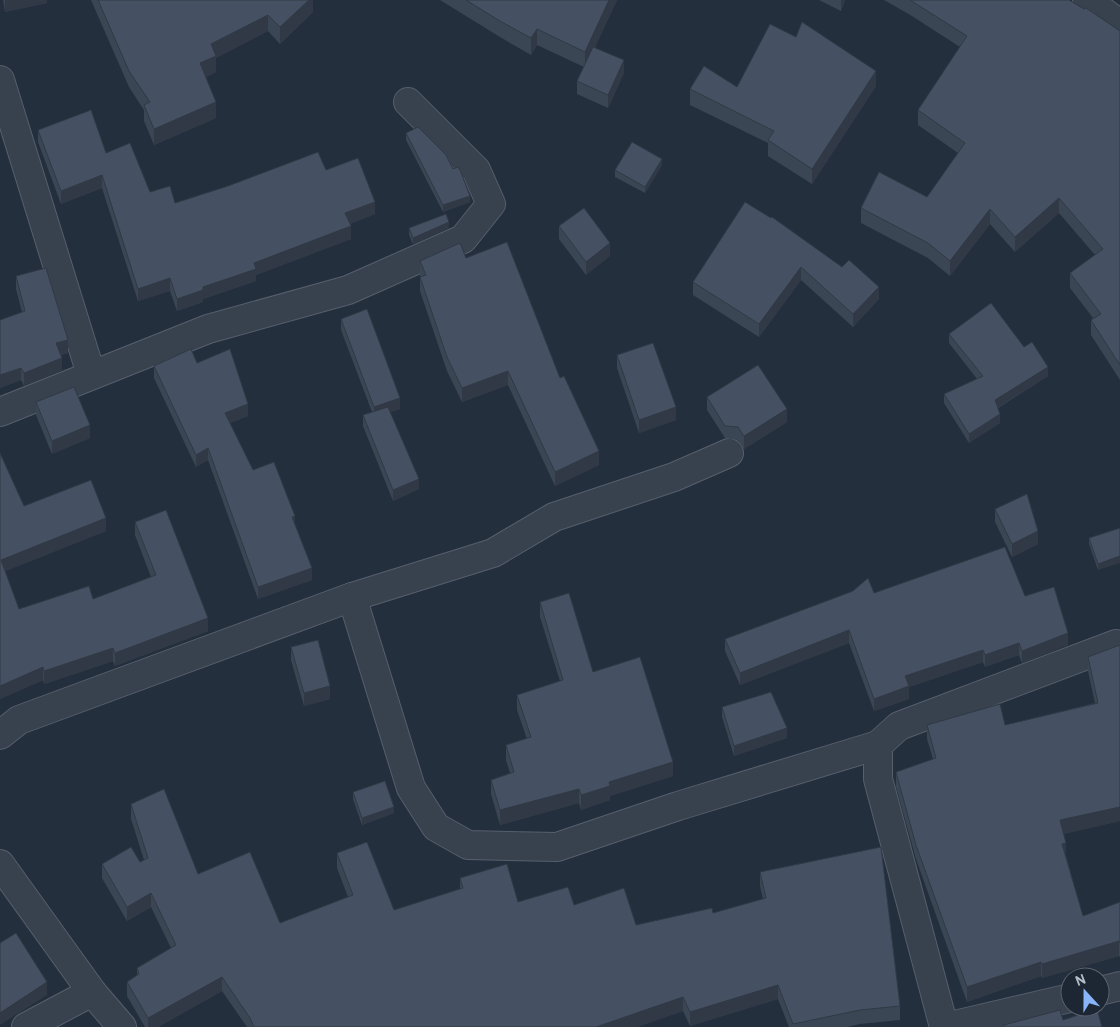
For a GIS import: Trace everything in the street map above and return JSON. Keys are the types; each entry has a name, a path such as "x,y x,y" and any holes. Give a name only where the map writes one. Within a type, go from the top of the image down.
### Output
{"street":[{"path":"1087,0 1120,24"},
{"path":"0,80 91,374"},
{"path":"0,412 91,374 208,329 348,290 463,239 491,204 476,170 408,102"},
{"path":"0,735 19,720 352,597 493,553 554,517 674,477 730,453"},
{"path":"352,597 411,788 436,827 468,845 557,847 678,806 878,745 899,726 1116,644"},
{"path":"878,745 878,779 945,1027 1060,1000"},
{"path":"0,864 92,992 122,1027"},
{"path":"26,1027 92,992"}],"building":[{"path":"98,0 309,0 280,27 268,15 211,44 216,56 200,63 216,102 154,129 144,105 150,102 129,71"},
{"path":"466,0 609,0 585,52 537,29 531,38"},
{"path":"910,0 1069,0 1084,9 1086,8 1120,31 1120,365 1091,320 1101,314 1070,273 1103,249 1059,198 1015,237 990,209 950,261 928,243 861,208 879,172 927,197 965,143 918,110 967,36"},
{"path":"802,22 876,71 812,169 768,140 774,131 690,89 704,66 737,87 770,24 796,37"},
{"path":"593,47 624,60 608,95 577,81"},
{"path":"91,110 106,153 130,143 150,192 170,186 175,203 228,186 318,152 326,170 358,158 375,202 345,213 351,226 254,263 256,269 203,287 203,290 177,299 170,278 138,289 102,175 61,191 38,130"},
{"path":"418,127 446,155 453,169 458,167 470,196 443,205 406,133"},
{"path":"632,142 662,159 645,187 615,170"},
{"path":"745,202 772,217 842,267 849,260 879,287 853,314 801,267 759,324 693,282"},
{"path":"584,208 610,243 586,262 559,226"},
{"path":"446,214 449,222 413,238 409,228"},
{"path":"507,242 560,378 564,376 599,451 555,472 508,371 462,388 447,357 420,277 426,275 420,261 460,243 466,258"},
{"path":"46,268 68,340 56,343 62,358 24,373 21,368 0,375 0,320 25,311 16,276"},
{"path":"991,303 1024,347 1032,342 1048,367 995,400 1000,414 969,434 944,394 983,376 949,334"},
{"path":"367,309 400,398 374,407 341,319"},
{"path":"653,343 676,407 639,420 617,355"},
{"path":"191,349 197,363 230,349 248,404 225,413 253,470 274,462 295,516 292,517 312,568 258,587 208,448 196,455 154,366"},
{"path":"758,365 787,409 744,436 738,427 725,426 707,397"},
{"path":"74,387 90,425 52,441 36,402"},
{"path":"388,407 419,479 393,490 363,415"},
{"path":"0,453 24,506 91,480 106,518 1,560 19,609 89,586 93,599 156,575 135,522 166,510 208,618 115,653 113,648 44,671 43,667 0,686"},
{"path":"1027,494 1038,531 1012,544 995,509"},
{"path":"1120,528 1120,556 1098,564 1089,538"},
{"path":"1005,547 1025,596 1054,587 1068,633 1022,651 1019,643 985,655 983,650 905,676 909,686 874,699 849,630 740,673 725,639 853,591 868,578 874,593"},
{"path":"569,593 593,672 640,657 673,762 609,782 610,786 581,795 579,789 500,810 491,780 514,772 506,745 531,737 517,695 563,680 540,602"},
{"path":"318,640 330,686 304,693 291,647"},
{"path":"1120,645 1120,807 1060,820 1066,843 1062,844 1083,916 1120,902 1120,943 1119,941 1042,964 1041,962 967,987 916,845 896,772 936,758 927,725 1000,704 1005,725 1098,703 1088,657"},
{"path":"771,692 787,728 734,746 722,707"},
{"path":"385,781 394,807 362,818 353,792"},
{"path":"164,789 198,874 250,852 280,923 353,895 337,853 367,842 394,910 463,888 460,878 507,864 518,902 568,887 574,905 624,888 636,925 712,908 713,913 766,898 760,872 881,847 900,1006 860,1010 793,1024 778,985 690,1012 683,997 596,1027 254,1027 222,977 148,1018 127,982 139,974 137,968 176,945 151,893 127,907 102,864 131,847 140,862 148,858 131,804"},
{"path":"16,933 47,982 0,1013 0,943"},
{"path":"1060,1010 1060,1017 1063,1020 1072,1017 1099,1017 1102,1027 1004,1027 1004,1025"}]}
